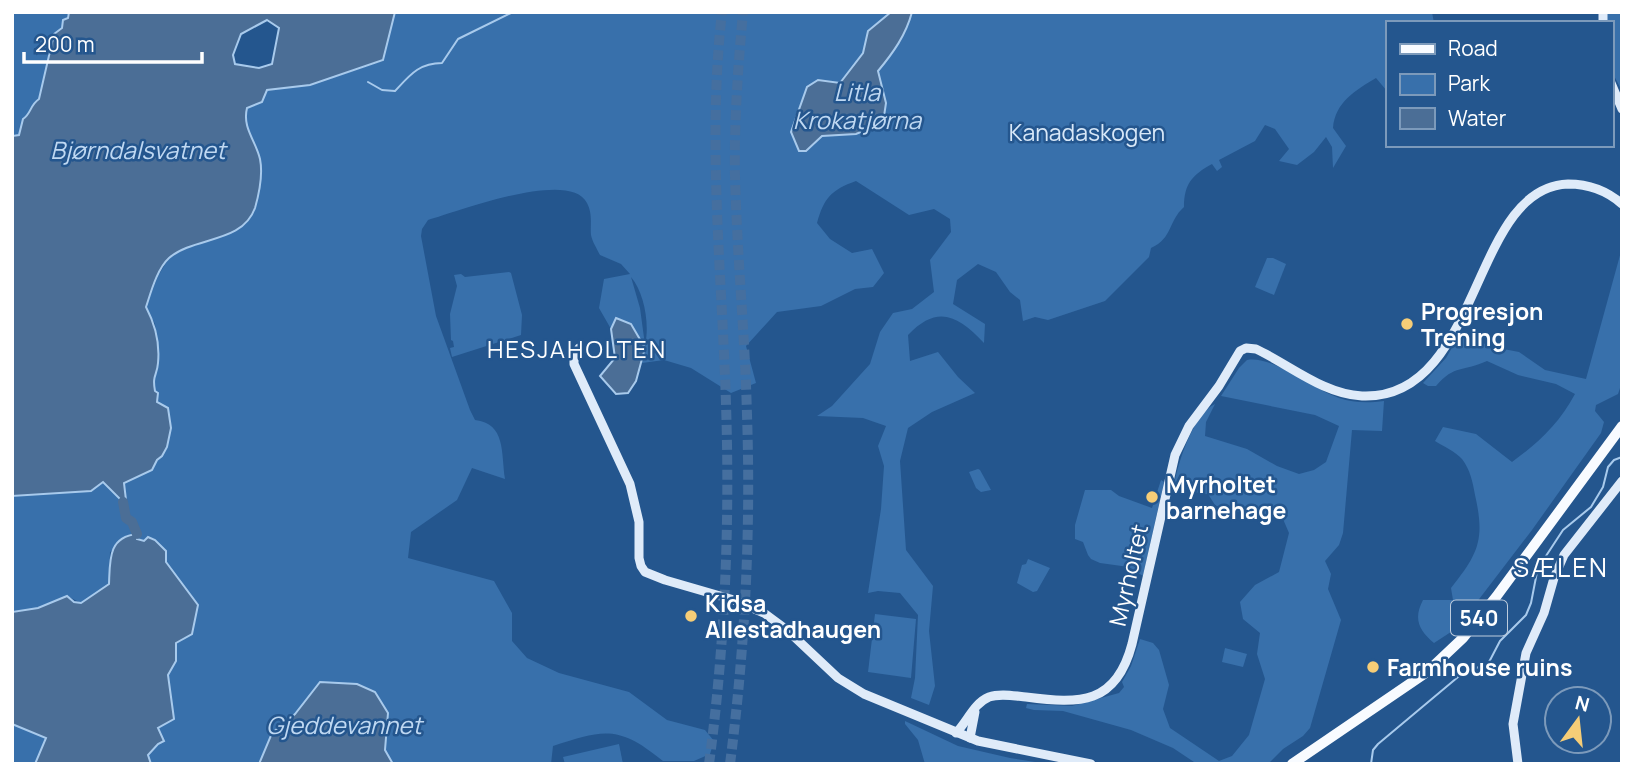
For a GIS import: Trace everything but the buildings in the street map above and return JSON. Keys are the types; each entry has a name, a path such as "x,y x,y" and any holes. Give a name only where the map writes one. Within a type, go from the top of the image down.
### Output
{"main road":[{"path":"1613,88 1622,109"},
{"name":"Myrholtet","path":"976,707 983,700 995,696 1058,702 1081,700 1101,692 1119,676 1132,644 1175,455 1189,426 1219,386 1239,353 1246,348 1256,349 1325,387 1343,393 1372,396 1399,389 1418,379 1437,359 1510,220 1528,199 1551,187 1577,184 1600,189 1622,204"},
{"path":"579,348 574,363 635,499 642,568 652,576 734,600 764,613 787,630 838,678 856,690 885,703 970,738 1015,750 1091,764"},
{"name":"540","path":"1292,764 1413,682 1463,638 1622,426"},
{"path":"1518,764 1513,724 1526,653 1544,613 1564,555 1622,481"},
{"path":"956,733 976,707"},
{"path":"970,738 976,707"}],"green space":[{"path":"12,12 69,12 62,28 54,34 39,99 23,119 19,135 12,136"},
{"name":"Kanadaskogen","path":"395,12 891,12 868,31 863,53 840,84 807,87 791,132 806,151 822,136 856,134 886,103 878,71 898,43 912,12 1432,12 1434,21 1386,21 1386,90 1376,78 1354,92 1342,104 1333,128 1346,146 1333,168 1332,147 1326,137 1314,152 1297,165 1279,161 1289,149 1275,129 1265,125 1255,141 1219,160 1222,167 1217,171 1212,164 1194,176 1186,192 1184,207 1167,234 1151,248 1149,257 1105,301 1048,320 1035,317 1023,321 1020,300 1010,292 996,272 978,264 957,280 953,304 985,324 984,343 965,326 948,317 929,319 908,335 910,361 938,352 975,393 932,412 908,428 900,461 906,550 933,586 929,631 935,686 929,705 911,698 915,678 918,615 900,593 868,593 881,509 884,466 878,446 886,426 863,418 817,416 832,406 870,364 880,332 893,313 912,309 934,292 930,260 951,232 950,219 934,209 909,215 856,181 840,188 826,201 817,223 830,239 852,253 872,249 884,273 873,287 855,289 821,306 777,312 746,346 756,383 731,393 691,368 664,360 642,363 645,348 616,318 611,329 599,308 604,279 630,274 621,264 600,255 592,237 591,215 587,203 576,193 559,190 537,191 512,195 428,220 422,229 436,316 475,420 492,427 497,433 505,479 472,468 457,500 411,532 408,558 494,581 512,613 512,641 527,658 559,673 629,692 667,720 705,730 714,741 710,754 694,761 663,761 634,741 622,736 599,734 553,746 551,764 393,764 385,750 375,692 357,684 320,682 295,714 272,733 259,764 151,764 148,756 158,744 157,728 174,719 168,675 176,661 176,643 197,605 166,562 155,540 149,537 144,541 137,539 137,534 110,552 109,584 81,603 67,596 38,608 12,612 12,496 91,491 103,482 112,489 153,469 162,456 157,402 151,376 155,324 146,307 158,276 169,258 191,246 251,138 244,118 247,108 262,102 267,90 310,85 383,61","holes":["631,277 645,309 645,345 640,308"]},
{"path":"1606,12 1622,12 1622,91 1613,74 1613,21 1606,21"},
{"path":"1622,248 1620,388 1618,394 1596,405 1595,411 1604,422 1601,433 1532,530 1457,628 1434,643 1419,624 1420,607 1423,600 1453,600 1451,588 1474,555 1479,535 1478,510 1467,467 1459,456 1435,441 1443,427 1476,434 1512,462 1547,432 1575,394 1556,384 1518,375 1487,361 1454,371 1436,386 1423,383 1446,358 1460,334 1493,347 1519,352 1545,370 1586,379"},
{"path":"1267,258 1286,264 1274,295 1255,287"},
{"path":"509,272 522,315 521,335 452,357 450,348 454,347 451,340 450,314 457,286 454,275 461,274 465,277"},
{"path":"1247,360 1269,363 1339,398 1361,402 1384,401 1382,431 1352,430 1343,533 1339,545 1325,561 1331,574 1328,589 1341,620 1310,728 1268,764 1197,764 1173,748 1131,730 1063,711 1026,708 1027,704 1072,706 1119,693 1124,687 1122,682 1131,666 1140,639 1153,643 1159,650 1169,685 1163,709 1170,728 1219,761 1232,756 1249,735 1265,679 1257,654 1260,633 1243,619 1240,602 1255,585 1279,572 1289,533 1283,519 1225,510 1215,505 1208,494 1174,485 1179,464 1193,428 1207,409 1215,404 1206,422 1205,436 1247,449 1277,466 1299,474 1314,470 1326,462 1339,426 1315,415 1221,396"},
{"path":"978,469 991,490 981,492 976,488 969,472"},
{"path":"1161,480 1164,482 1143,576 1129,567 1091,559 1083,542 1075,539 1075,525 1085,490 1111,490 1119,496 1152,508"},
{"path":"1028,559 1050,568 1037,591 1033,592 1017,583 1022,565 1026,564"},
{"path":"875,614 916,619 911,678 868,672"},
{"path":"1225,648 1247,654 1243,667 1222,662"},
{"path":"905,721 958,746 1048,764 925,764 918,740"},
{"path":"12,724 46,738 35,764 12,764"},
{"path":"619,744 623,764 565,764 563,757"}],"water":[{"name":"Bjørndalsvatnet","path":"69,12 395,12 383,60 310,85 267,90 262,102 247,108 246,122 261,165 255,208 249,220 240,228 180,251 169,258 158,274 146,307 157,341 158,363 154,382 155,391 158,393 157,402 168,408 171,428 167,447 152,470 124,483 126,500 123,502 103,482 91,491 12,496 12,136 19,135 23,119 39,99 54,34 62,28 63,20 68,18","holes":["267,20 279,28 272,64 259,68 235,64 233,55 241,34"]},
{"name":"Litla Krokatjørna","path":"891,12 912,12 898,43 878,71 886,103 883,123 856,134 822,136 806,151 799,151 791,132 807,87 818,80 840,83 863,53 868,31"},
{"path":"616,318 631,324 645,348 636,381 628,393 616,394 600,376 615,358 611,329"},
{"path":"137,534 137,539 144,541 148,537 166,551 166,562 198,605 192,634 176,643 176,661 168,675 174,719 158,728 164,741 148,755 151,764 35,764 46,738 12,724 12,612 38,608 67,596 74,602 81,603 109,584 111,558 116,545 128,536"},
{"name":"Gjeddevannet","path":"320,682 357,684 375,692 388,713 385,750 393,764 259,764 272,733 295,714"}],"waterway":[{"path":"368,82 382,90 395,91 421,68 442,63 458,39 513,12"},
{"path":"1371,764 1373,750 1378,744 1464,672 1488,664 1500,641 1526,615 1542,562 1563,530 1591,507 1603,487 1608,467 1614,460 1622,457"},
{"path":"123,502 126,518 132,522 137,534"}],"tunnel":[{"path":"709,764 719,674 727,539 726,404 716,159 722,12"},
{"path":"730,764 740,677 748,502 746,385 735,176 743,12"}],"place":[{"name":"Progresjon Trening","path":"1407,324"},
{"name":"Myrholtet barnehage","path":"1152,497"},
{"name":"Kidsa Allestadhaugen","path":"691,616"},
{"name":"Farmhouse ruins","path":"1373,667"}],"district":[{"name":"HESJAHOLTEN","path":"577,348"},
{"name":"SÆLEN","path":"1561,567"}]}
